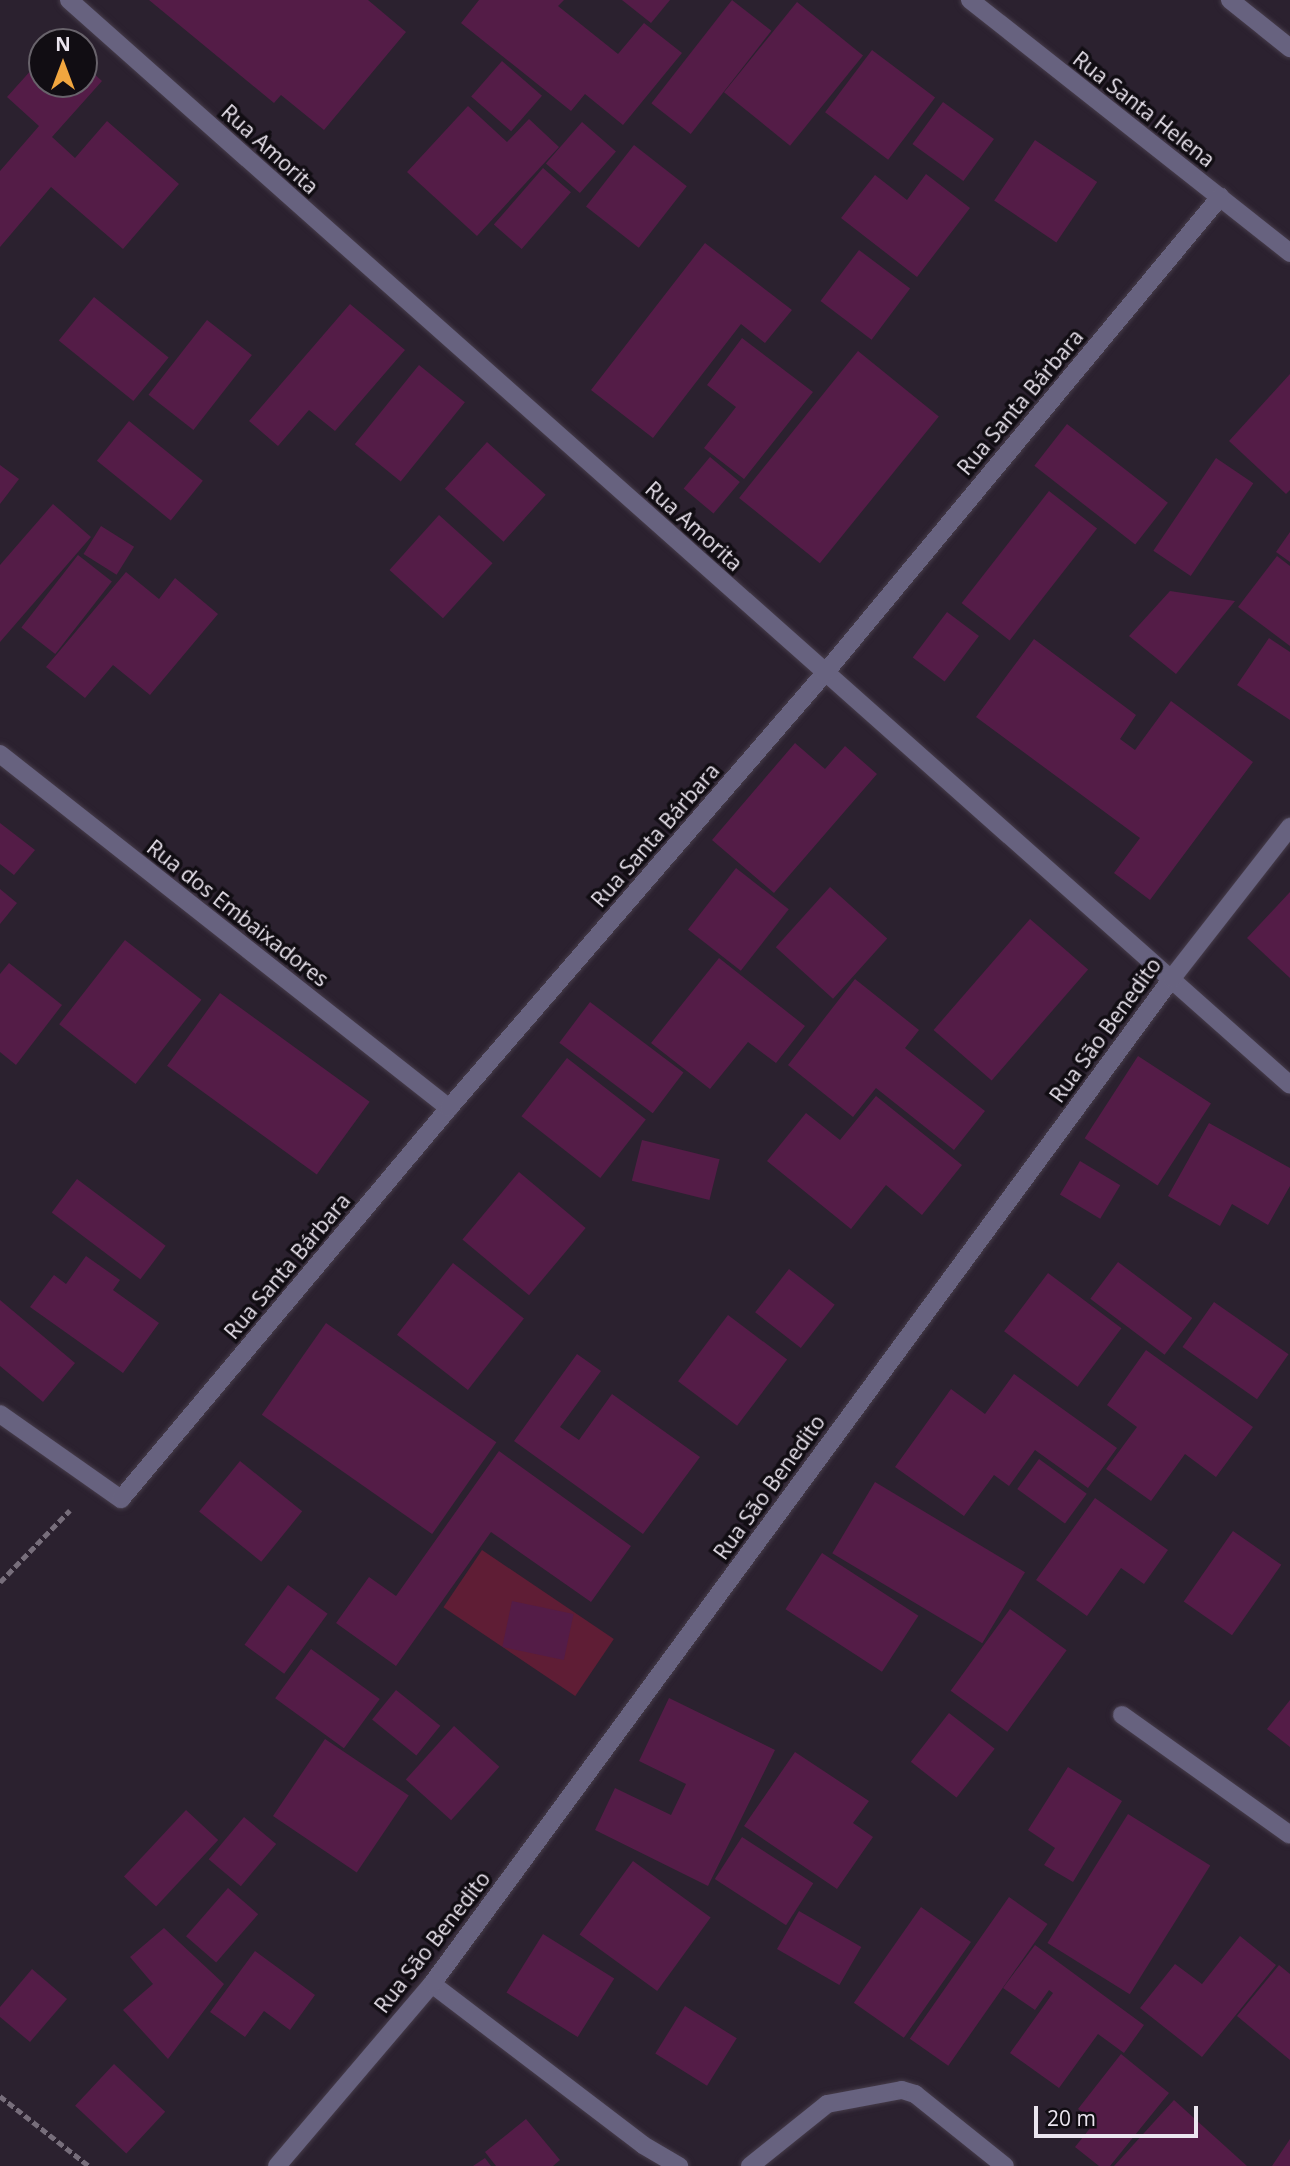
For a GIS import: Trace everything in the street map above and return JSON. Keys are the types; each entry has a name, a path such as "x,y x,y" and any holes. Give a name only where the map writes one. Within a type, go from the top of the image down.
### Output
{"street":[{"name":"Rua Amorita","path":"69,0 1290,1085"},
{"name":"Rua Santa Helena","path":"971,0 1290,253"},
{"path":"1230,0 1290,47"},
{"name":"Rua Santa Bárbara","path":"97,1482 121,1499 449,1108 825,673 1220,197"},
{"name":"Rua dos Embaixadores","path":"0,754 449,1108"},
{"name":"Rua São Benedito","path":"277,2166 432,1984 1172,978 1290,827"},
{"path":"0,1414 97,1482"},
{"path":"1122,1715 1290,1835"},
{"path":"432,1984 643,2145 679,2166"},
{"path":"750,2166 827,2104 902,2090 915,2094 1005,2166"}],"path":[{"path":"0,1582 97,1482"},
{"path":"0,2096 89,2166"}],"shaded area":[{"path":"482,1550 614,1639 575,1696 443,1607"}],"building":[{"path":"149,0 368,0 406,32 324,130 281,95 274,103"},
{"path":"479,0 564,0 558,6 618,54 644,23 682,53 623,125 585,94 571,111 461,23"},
{"path":"622,0 670,0 651,23"},
{"path":"732,0 771,31 691,134 651,103"},
{"path":"797,2 863,55 790,146 724,92"},
{"path":"872,50 935,98 888,160 825,112"},
{"path":"502,61 542,96 511,131 471,96"},
{"path":"28,74 28,98 87,98 52,137 75,158 107,121 179,184 123,249 51,187 0,247 0,171 39,126 7,97"},
{"path":"943,102 994,139 963,181 912,144"},
{"path":"468,106 507,142 529,119 559,147 477,236 407,172"},
{"path":"582,122 616,152 580,193 546,164"},
{"path":"1035,140 1097,182 1056,242 994,201"},
{"path":"634,145 687,186 639,248 586,206"},
{"path":"543,168 571,192 522,249 494,225"},
{"path":"926,174 970,208 917,277 841,218 875,175 907,200"},
{"path":"705,243 792,310 765,343 741,324 653,438 591,390"},
{"path":"859,250 910,289 872,340 820,301"},
{"path":"94,297 169,357 133,401 59,341"},
{"path":"350,304 405,350 335,431 309,410 278,446 249,421"},
{"path":"207,320 252,355 193,430 149,395"},
{"path":"742,338 813,392 744,479 704,448 736,407 707,385"},
{"path":"858,351 939,416 820,563 739,498"},
{"path":"419,365 465,402 401,481 355,444"},
{"path":"1290,374 1290,490 1286,494 1229,441"},
{"path":"129,421 203,481 171,520 97,461"},
{"path":"1067,424 1168,503 1135,545 1034,466"},
{"path":"487,442 546,495 504,542 445,489"},
{"path":"710,457 740,482 714,513 684,488"},
{"path":"1216,458 1253,483 1191,576 1153,551"},
{"path":"0,465 19,479 0,504"},
{"path":"1049,491 1097,529 1010,640 962,603"},
{"path":"53,504 91,537 0,642 0,565"},
{"path":"439,515 493,563 443,618 389,570"},
{"path":"101,526 134,547 117,575 84,554"},
{"path":"1290,532 1290,562 1276,552"},
{"path":"78,555 112,581 55,654 21,627"},
{"path":"1277,556 1290,566 1290,646 1238,607"},
{"path":"126,572 159,599 175,578 218,614 150,695 113,665 85,698 46,667"},
{"path":"1170,591 1235,601 1176,674 1129,636"},
{"path":"947,612 979,636 945,682 913,658"},
{"path":"1269,638 1290,652 1290,720 1237,685"},
{"path":"1034,639 1136,715 1120,739 1135,750 1171,701 1253,762 1150,900 1114,873 1140,838 976,717"},
{"path":"795,743 825,769 845,746 877,774 774,893 712,840"},
{"path":"0,823 35,850 14,875 0,864"},
{"path":"736,868 789,909 741,971 688,929"},
{"path":"830,887 887,939 833,999 776,947"},
{"path":"0,889 17,903 0,924"},
{"path":"1290,892 1290,978 1247,938"},
{"path":"1030,919 1088,970 992,1080 934,1030"},
{"path":"125,940 201,1000 136,1084 59,1024"},
{"path":"719,958 805,1026 776,1063 748,1042 710,1089 651,1043"},
{"path":"9,963 62,1005 16,1065 0,1052 0,974"},
{"path":"855,979 919,1030 905,1048 985,1111 954,1150 876,1088 853,1117 788,1065"},
{"path":"220,993 370,1102 317,1175 167,1066"},
{"path":"590,1002 683,1072 653,1113 559,1043"},
{"path":"1138,1056 1211,1103 1158,1186 1085,1138"},
{"path":"567,1058 646,1120 600,1178 521,1116"},
{"path":"876,1096 962,1165 922,1215 886,1185 851,1229 767,1161 806,1113 840,1140"},
{"path":"1209,1123 1290,1168 1290,1186 1268,1225 1232,1204 1220,1226 1168,1196"},
{"path":"642,1140 720,1159 709,1200 632,1181"},
{"path":"1080,1161 1120,1185 1100,1219 1060,1194"},
{"path":"519,1172 586,1228 529,1295 462,1239"},
{"path":"77,1179 166,1246 140,1279 52,1213"},
{"path":"86,1256 120,1280 113,1290 159,1323 123,1373 30,1307 54,1275 66,1284"},
{"path":"1118,1262 1192,1318 1165,1355 1090,1299"},
{"path":"453,1263 524,1318 468,1390 397,1335"},
{"path":"789,1269 835,1305 801,1348 755,1312"},
{"path":"1048,1273 1121,1328 1078,1387 1004,1331"},
{"path":"0,1300 75,1363 43,1402 0,1366"},
{"path":"1214,1302 1289,1354 1257,1399 1182,1347"},
{"path":"728,1315 787,1360 737,1426 678,1381"},
{"path":"326,1323 496,1442 432,1534 262,1415"},
{"path":"1146,1350 1253,1427 1216,1477 1185,1454 1151,1501 1106,1469 1137,1427 1107,1405"},
{"path":"577,1354 601,1371 560,1427 579,1440 612,1394 700,1457 643,1534 514,1441"},
{"path":"1014,1374 1117,1448 1088,1488 1035,1450 1009,1486 994,1475 964,1516 895,1467 951,1389 985,1414"},
{"path":"499,1451 631,1546 591,1602 491,1532 396,1666 336,1623 369,1577 396,1596"},
{"path":"1039,1459 1087,1494 1065,1524 1017,1489"},
{"path":"240,1461 302,1511 261,1562 199,1512"},
{"path":"875,1482 1025,1572 982,1643 832,1553"},
{"path":"1095,1498 1168,1550 1144,1584 1121,1568 1087,1616 1036,1580"},
{"path":"1233,1531 1281,1565 1232,1635 1184,1601"},
{"path":"822,1553 918,1616 882,1672 786,1609"},
{"path":"288,1585 328,1614 284,1674 245,1645"},
{"path":"512,1601 574,1614 564,1660 502,1647"},
{"path":"1010,1609 1067,1650 1007,1732 951,1691"},
{"path":"311,1649 380,1699 344,1748 275,1698"},
{"path":"396,1690 440,1726 416,1755 372,1720"},
{"path":"669,1698 775,1750 708,1886 595,1830 615,1788 671,1815 686,1784 639,1761"},
{"path":"1290,1700 1290,1747 1267,1729"},
{"path":"949,1713 995,1749 957,1798 911,1762"},
{"path":"454,1726 499,1767 451,1820 406,1780"},
{"path":"325,1739 409,1795 357,1873 273,1816"},
{"path":"795,1752 869,1801 853,1823 873,1837 837,1889 744,1826"},
{"path":"1068,1767 1122,1801 1073,1882 1044,1865 1055,1848 1028,1830"},
{"path":"186,1810 218,1840 156,1907 124,1877"},
{"path":"1128,1814 1210,1865 1130,1994 1047,1943"},
{"path":"244,1817 276,1844 241,1886 209,1859"},
{"path":"742,1837 813,1883 786,1925 715,1879"},
{"path":"633,1861 711,1917 657,1991 580,1935"},
{"path":"228,1888 258,1914 216,1963 186,1936"},
{"path":"1009,1897 1048,1924 948,2066 910,2039"},
{"path":"921,1907 971,1942 904,2038 854,2003"},
{"path":"799,1911 861,1947 839,1985 777,1949"},
{"path":"164,1928 224,1984 168,2059 123,2010 153,1984 130,1957"},
{"path":"543,1934 614,1979 578,2037 506,1993"},
{"path":"1240,1936 1276,1965 1202,2057 1140,2008 1175,1964 1202,1984"},
{"path":"1035,1945 1144,2025 1124,2053 1098,2034 1059,2088 1010,2053 1053,1993 1049,1990 1035,2010 1003,1988"},
{"path":"255,1951 315,1995 290,2030 264,2011 245,2037 210,2012"},
{"path":"1279,1965 1290,1974 1290,2060 1237,2016"},
{"path":"32,1969 67,1999 30,2042 0,2017 0,2007"},
{"path":"685,2006 737,2038 707,2086 655,2053"},
{"path":"1121,2054 1169,2093 1110,2166 1099,2166 1075,2147 1095,2122 1078,2109"},
{"path":"114,2064 165,2112 126,2153 75,2106"},
{"path":"1174,2100 1247,2166 1114,2166"},
{"path":"526,2119 560,2160 553,2166 496,2166 485,2152"},
{"path":"1290,2139 1290,2166 1272,2166"},
{"path":"485,2158 491,2166 473,2166"}]}
